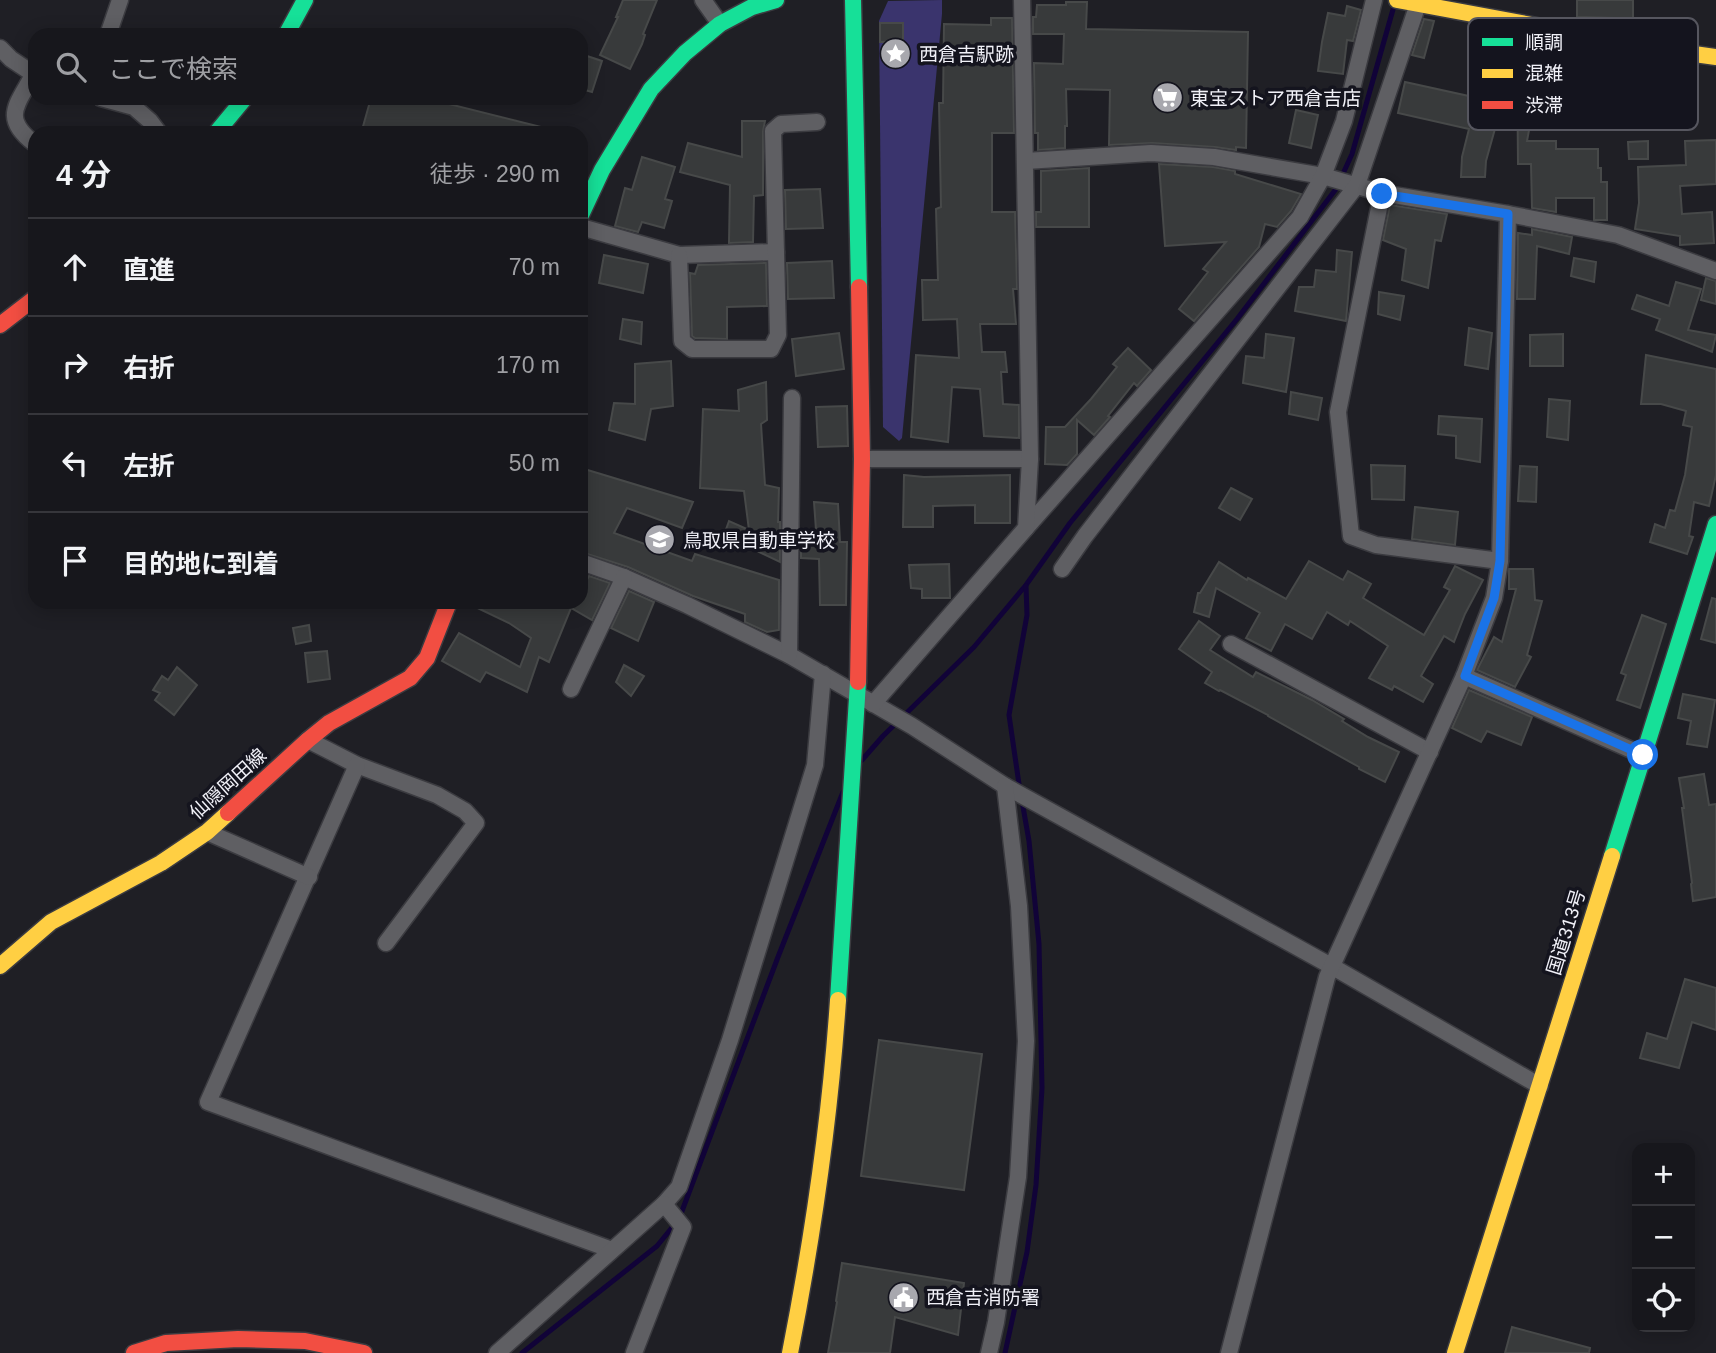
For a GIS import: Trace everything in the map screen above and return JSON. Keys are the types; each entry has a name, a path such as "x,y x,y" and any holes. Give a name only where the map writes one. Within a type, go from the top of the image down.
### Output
{"main road":[{"path":"290,28 305,0"},
{"path":"588,200 602,170 651,89 685,53 720,24 752,7 776,0"},
{"path":"790,1353 808,1261 833,1078 858,693 862,459 853,0"},
{"path":"1409,2 1495,18"},
{"path":"1698,54 1716,57"},
{"path":"222,126 239,105"},
{"path":"0,325 28,303"},
{"name":"国道313号","path":"1455,1353 1716,524"},
{"name":"仙隠岡田線","path":"0,966 51,922 161,863 206,832 329,723 410,678 427,658 446,609"},
{"path":"134,1353 166,1343 238,1339 305,1341 364,1353"}],"street":[{"path":"110,28 120,0"},
{"path":"703,0 720,24"},
{"path":"1023,0 1030,459 1026,528"},
{"path":"873,704 1300,217 1323,176 1344,121 1374,0"},
{"path":"1062,569 1357,186 1409,2"},
{"path":"0,48 28,71"},
{"path":"28,86 15,109 14,119 28,139"},
{"path":"127,105 134,107 154,126"},
{"path":"679,255 682,341 691,349 771,349 778,335 773,131 781,124 817,122"},
{"path":"1026,161 1152,153 1214,157 1323,176 1382,194 1618,235 1716,271"},
{"path":"1382,194 1338,412 1351,536 1376,545 1500,561"},
{"path":"1229,1353 1326,977 1333,967 1465,676 1494,598 1500,561 1508,214"},
{"path":"588,229 679,255 776,252"},
{"path":"789,654 792,398"},
{"path":"862,459 1030,459"},
{"path":"588,564 687,605 789,654 858,693 1052,813 1333,967 1540,1086"},
{"path":"570,689 624,577"},
{"path":"1231,644 1430,752"},
{"path":"497,1353 664,1204 679,1186 730,1040 815,765 823,674"},
{"path":"1465,676 1643,755"},
{"path":"308,740 357,765 437,795 466,811 476,823 386,943"},
{"path":"357,765 208,1102 612,1250"},
{"path":"989,1353 1018,1177 1026,1041 1009,788"},
{"path":"206,832 309,877"},
{"path":"634,1353 682,1227 664,1204"}],"shaded area":[{"path":"942,0 902,438 899,441 883,427 879,21 888,1"}],"building":[{"path":"623,0 657,0 630,69 600,55"},
{"path":"1577,0 1633,0 1633,18 1577,17"},
{"path":"1066,2 1087,2 1086,29 1248,32 1246,148 1236,147 1236,150 1152,143 1109,145 1110,90 1066,89 1065,148 1038,150 1038,133 1035,133 1034,63 1063,64 1064,34 1033,34 1033,17 1036,17 1037,5 1066,5"},
{"path":"1347,6 1361,10 1353,41 1347,40 1343,74 1318,71 1328,13 1345,16"},
{"path":"991,18 1012,18 1014,133 992,133 992,212 1015,212 1017,289 1013,289 1016,324 980,324 982,352 1005,352 1007,372 1001,372 1003,404 1019,405 1019,438 984,436 980,389 952,387 948,442 911,437 916,355 959,358 957,319 923,320 922,280 938,280 936,209 941,207 939,103 943,103 944,24 991,25"},
{"path":"1424,19 1434,21 1424,58 1412,55"},
{"path":"880,23 903,23 903,42 880,42"},
{"path":"588,56 602,61 592,92 588,91"},
{"path":"1405,82 1468,96 1468,129 1398,113"},
{"path":"369,105 453,105 537,126 363,126"},
{"path":"1296,110 1318,115 1311,148 1289,143"},
{"path":"742,121 765,121 763,195 754,196 753,242 729,243 730,185 680,172 688,143 742,157"},
{"path":"1469,130 1495,130 1486,161 1485,177 1461,177 1462,157"},
{"path":"1518,130 1529,130 1527,141 1556,141 1556,149 1598,149 1601,182 1607,182 1607,220 1594,220 1594,198 1556,198 1556,212 1532,208 1531,164 1518,164"},
{"path":"1716,140 1716,184 1680,186 1682,214 1712,212 1714,243 1680,245 1680,236 1635,229 1639,203 1638,167 1686,165 1685,141"},
{"path":"1648,141 1648,159 1629,159 1628,142"},
{"path":"642,157 675,167 665,199 672,201 664,228 642,222 638,232 615,226 625,188 632,190"},
{"path":"1159,164 1235,171 1235,174 1301,194 1277,227 1265,224 1259,247 1194,321 1179,309 1208,272 1203,269 1226,242 1165,246"},
{"path":"1089,168 1089,227 1036,227 1036,212 1041,212 1041,171"},
{"path":"820,189 823,228 786,229 785,190"},
{"path":"1390,205 1447,214 1441,241 1435,240 1428,288 1402,280 1406,249 1383,240"},
{"path":"1532,229 1572,237 1569,254 1537,246 1535,299 1517,299 1518,233 1532,235"},
{"path":"1337,250 1352,252 1346,321 1295,311 1299,287 1314,287 1316,270 1336,272"},
{"path":"604,255 648,264 643,293 599,283"},
{"path":"1574,258 1596,262 1594,282 1571,276"},
{"path":"832,261 834,298 788,299 787,263"},
{"path":"766,263 767,306 727,307 727,339 692,336 690,273 695,274 698,265"},
{"path":"1706,278 1716,281 1716,304 1701,300"},
{"path":"1676,282 1701,289 1688,330 1716,335 1712,352 1656,330 1660,319 1632,309 1637,295 1669,306"},
{"path":"1379,292 1404,296 1400,320 1378,314"},
{"path":"623,319 642,322 641,344 620,339"},
{"path":"1469,328 1492,333 1488,369 1465,365"},
{"path":"839,333 844,369 796,376 792,339"},
{"path":"1266,334 1294,338 1286,392 1243,383 1246,356 1264,358"},
{"path":"1563,334 1563,366 1530,366 1530,335"},
{"path":"1128,348 1151,370 1137,386 1134,383 1094,435 1077,420 1077,454 1067,465 1045,464 1046,427 1065,427 1117,367 1113,364"},
{"path":"1646,355 1716,369 1716,475 1709,506 1694,502 1689,536 1693,537 1687,554 1650,542 1655,524 1665,528 1670,510 1675,511 1685,475 1692,427 1683,425 1686,411 1661,404 1641,404"},
{"path":"671,361 673,406 651,409 645,440 609,430 614,403 635,404 635,364"},
{"path":"766,382 767,420 761,424 765,485 779,488 780,562 724,535 729,521 749,530 744,491 700,488 703,409 739,411 738,390"},
{"path":"1291,392 1322,398 1318,420 1289,414"},
{"path":"1549,399 1570,401 1568,440 1547,437"},
{"path":"847,406 848,446 818,447 816,407"},
{"path":"1439,416 1482,419 1480,462 1456,458 1456,436 1438,434"},
{"path":"1371,465 1405,466 1404,500 1372,499"},
{"path":"1520,466 1537,467 1536,502 1518,501"},
{"path":"588,470 693,502 682,528 627,508 614,533 692,561 695,554 779,580 779,630 767,632 745,622 745,614 693,596 628,567 588,554"},
{"path":"904,475 1010,475 1010,523 975,523 975,505 933,506 933,527 903,527"},
{"path":"1231,488 1252,499 1240,520 1219,508"},
{"path":"814,502 838,504 840,542 847,542 846,605 820,605 819,559 801,558 801,544 817,544"},
{"path":"1415,507 1458,512 1455,545 1412,539"},
{"path":"1309,561 1343,580 1348,571 1371,584 1363,598 1424,635 1450,590 1444,587 1455,566 1483,580 1454,642 1444,636 1421,676 1433,684 1423,702 1394,686 1392,690 1369,678 1388,646 1350,621 1348,625 1327,612 1312,639 1285,624 1271,651 1246,638 1260,613 1216,588 1209,617 1194,612 1198,593 1219,562 1247,580 1248,578 1286,599"},
{"path":"949,564 950,598 922,598 922,589 911,588 909,565"},
{"path":"1509,569 1533,569 1535,600 1542,601 1527,655 1531,657 1515,687 1477,670 1494,637 1502,642 1516,589 1509,589"},
{"path":"588,578 610,583 592,620 573,609 588,609"},
{"path":"629,591 654,602 638,641 611,628"},
{"path":"1712,598 1716,599 1716,643 1701,639"},
{"path":"480,609 571,609 549,662 539,657 527,692 486,672 480,682 442,661 459,633 520,667 531,638 509,623"},
{"path":"1642,615 1666,624 1640,708 1617,700 1626,675 1621,673"},
{"path":"1199,621 1220,636 1210,650 1253,677 1256,672 1312,700 1368,737 1399,752 1385,782 1268,715 1205,683 1212,672 1179,649"},
{"path":"309,625 311,641 296,644 293,628"},
{"path":"327,651 330,679 308,682 305,653"},
{"path":"624,665 644,676 631,696 616,682"},
{"path":"177,667 197,685 174,715 155,700 160,693 153,690 162,676 168,680"},
{"path":"1469,690 1532,717 1521,745 1487,731 1481,742 1452,728"},
{"path":"1683,694 1715,700 1707,747 1687,744 1691,721 1678,718"},
{"path":"1704,774 1709,805 1716,804 1716,897 1693,901 1679,778"},
{"path":"1685,979 1716,988 1716,1030 1692,1022 1679,1068 1640,1058 1647,1033 1667,1039"},
{"path":"879,1040 982,1054 964,1190 861,1176"},
{"path":"842,1263 964,1283 958,1335 895,1317 890,1353 828,1353"},
{"path":"1512,1327 1590,1348 1589,1353 1505,1353"}],"waterway":[{"path":"862,760 974,647 1026,585 1070,523 1237,319 1336,189 1352,154 1394,6"},
{"path":"1020,791 1009,715 1027,615 1026,586"},
{"path":"522,1353 657,1246 679,1219 843,792"},
{"path":"1005,1353 1027,1252 1036,1185 1042,1088 1039,944 1029,841 1022,801"}],"traffic: fast":[{"path":"290,28 305,0"},
{"path":"588,200 602,170 651,89 685,53 720,24 752,7 776,0"},
{"path":"853,0 859,287"},
{"path":"222,126 239,105"},
{"path":"1612,856 1716,524"},
{"path":"838,1000 858,682"}],"traffic: slow":[{"path":"1397,0 1494,18"},
{"path":"1698,54 1716,57"},
{"path":"0,966 51,922 161,863 207,832 228,813"},
{"path":"1455,1353 1612,856"},
{"path":"790,1353 820,1177 838,1000"}],"traffic: jam":[{"path":"858,682 862,459 859,287"},
{"path":"0,325 28,303"},
{"path":"228,813 329,723 410,678 427,658 446,609"},
{"path":"134,1353 166,1343 238,1339 305,1341 364,1353"}],"place":[{"name":"西倉吉駅跡","path":"896,54"},
{"name":"東宝ストア西倉吉店","path":"1167,98"},
{"name":"鳥取県自動車学校","path":"660,540"},
{"name":"西倉吉消防署","path":"903,1297"}],"route":[{"path":"1382,194 1508,214 1500,561 1494,598 1465,676 1643,755"}]}
